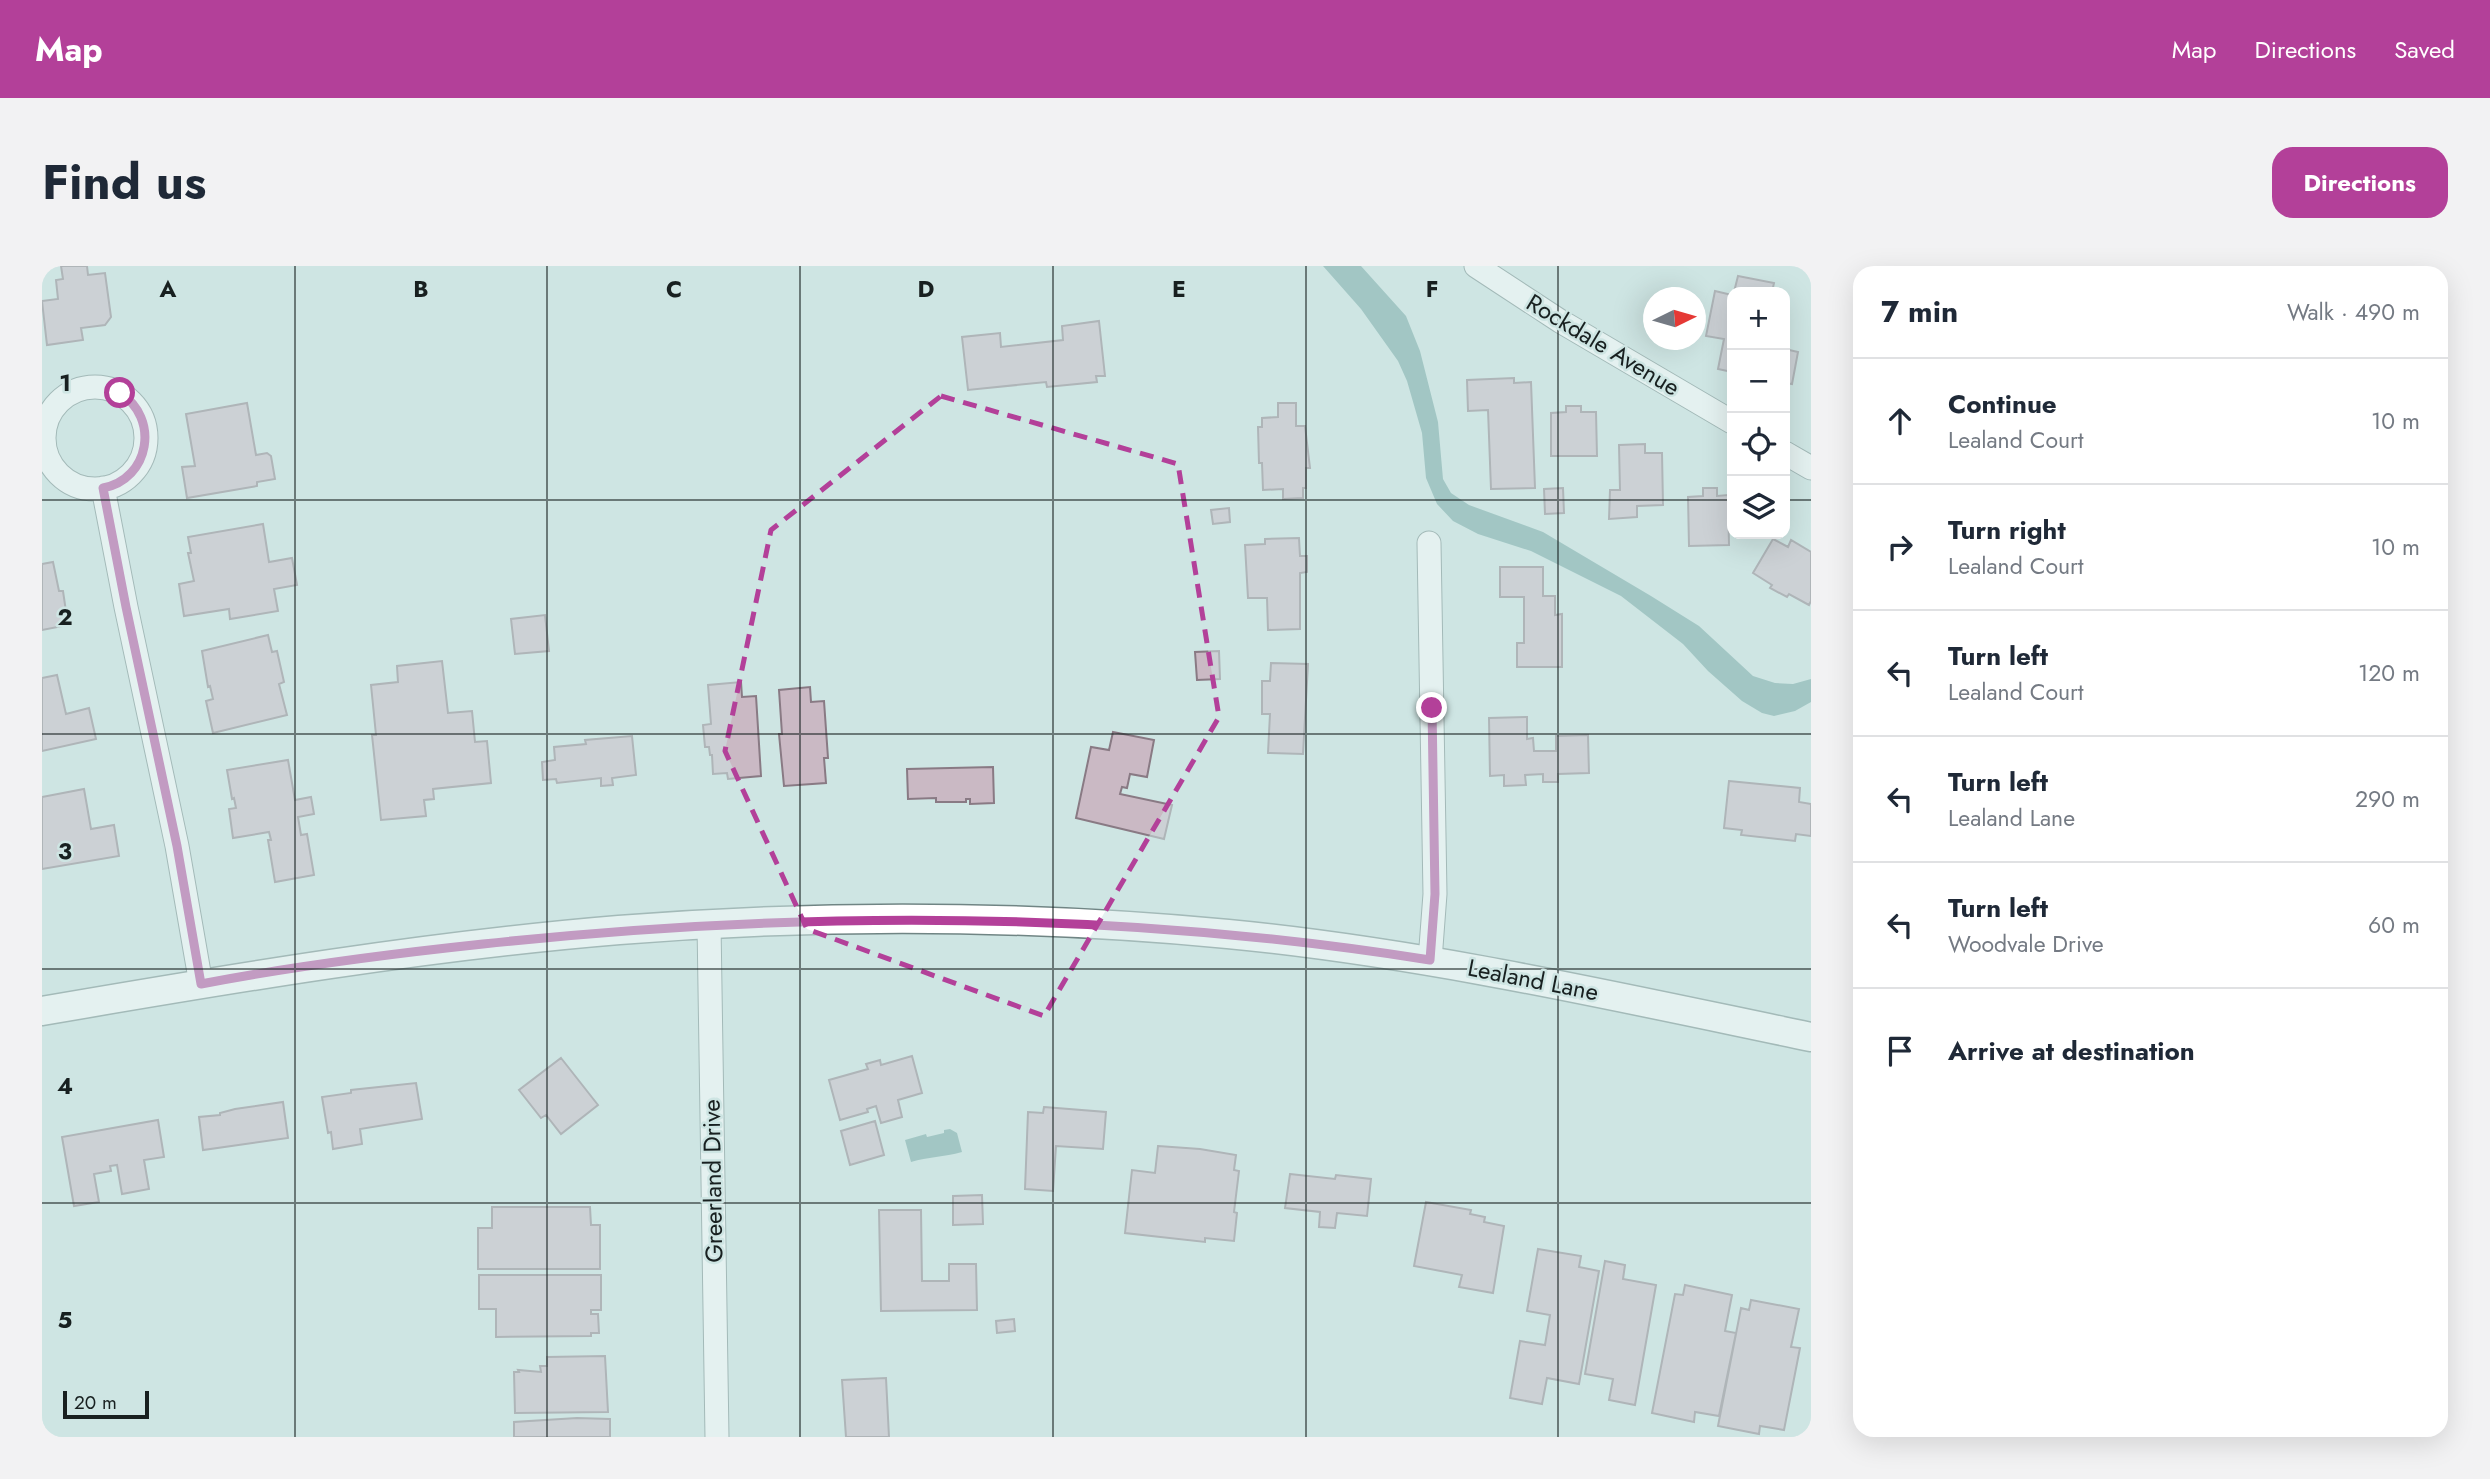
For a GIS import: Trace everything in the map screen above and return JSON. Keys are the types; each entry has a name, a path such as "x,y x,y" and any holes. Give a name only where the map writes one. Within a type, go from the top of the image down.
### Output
{"street":[{"name":"Rockdale Avenue","path":"1476,266 1560,321 1727,419"},
{"path":"89,387 106,388 129,400 142,418 146,434 143,456 135,470 121,482 103,488 83,488 64,479 50,463 45,447 45,426 55,407 67,395 89,387"},
{"path":"1790,456 1811,468"},
{"path":"103,488 177,846 201,984"},
{"path":"1429,543 1435,870 1430,960"},
{"name":"Lealand Lane","path":"42,1011 319,964 607,931 709,924 883,920 1031,922 1232,934 1336,946 1430,960 1811,1037"},
{"name":"Greerland Drive","path":"709,924 717,1437"}],"highlighted area":[{"path":"941,396 1178,464 1219,717 1044,1016 807,929 725,751 771,530"}],"water":[{"path":"1323,266 1361,266 1406,316 1420,351 1438,422 1443,479 1451,493 1469,505 1543,532 1651,596 1699,626 1753,676 1775,683 1793,684 1811,679 1811,702 1795,711 1774,716 1762,713 1742,701 1683,644 1621,596 1531,551 1478,534 1453,521 1437,504 1426,478 1422,433 1407,381 1398,361 1361,309"},
{"path":"950,1129 957,1133 962,1152 911,1162 905,1140 926,1134 927,1137 944,1133 944,1130"}],"building":[{"path":"61,266 87,266 88,275 105,273 111,317 105,325 81,328 83,340 47,345 42,301 58,299 56,280 63,279"},
{"path":"1738,276 1774,283 1773,287 1735,287"},
{"path":"1715,291 1727,294 1727,371 1718,369 1724,339 1706,336"},
{"path":"1099,321 1105,376 1096,376 1097,382 1047,387 1046,382 968,390 962,337 1000,333 1001,347 1063,340 1062,326"},
{"path":"1790,350 1798,352 1790,384"},
{"path":"1514,378 1514,383 1531,382 1535,488 1491,489 1488,410 1468,411 1467,380"},
{"path":"247,403 256,455 267,453 271,456 275,479 257,482 257,486 187,498 182,467 195,466 186,414"},
{"path":"1278,403 1296,403 1296,426 1305,426 1310,468 1306,468 1303,498 1283,499 1283,489 1263,490 1258,427 1262,427 1262,418 1278,417"},
{"path":"1566,406 1581,406 1581,412 1596,412 1597,456 1551,456 1551,413 1566,412"},
{"path":"1645,444 1645,453 1662,453 1663,505 1637,506 1637,517 1609,519 1610,490 1620,490 1619,445"},
{"path":"1563,488 1564,513 1545,514 1544,489"},
{"path":"1703,488 1717,488 1717,496 1727,495 1729,545 1689,546 1688,497 1703,496"},
{"path":"1229,508 1230,522 1213,524 1211,510"},
{"path":"263,524 269,562 292,558 297,585 274,589 278,611 230,619 229,609 184,616 179,584 194,581 188,553 191,553 188,537"},
{"path":"1299,538 1300,556 1307,556 1307,572 1300,573 1300,629 1268,630 1267,598 1248,598 1245,545 1265,544 1265,539"},
{"path":"1773,539 1788,547 1791,540 1811,552 1809,605 1770,588 1772,585 1753,573"},
{"path":"53,562 59,591 63,591 68,625 42,630 42,564"},
{"path":"1500,567 1543,567 1543,596 1555,596 1555,615 1562,614 1562,667 1517,667 1517,643 1524,643 1524,597 1500,597"},
{"path":"545,615 549,651 515,654 511,619"},
{"path":"268,635 272,652 277,651 284,682 279,684 287,715 213,733 206,701 213,699 210,686 208,687 202,651"},
{"path":"1219,651 1220,679 1197,680 1195,652"},
{"path":"442,661 448,713 472,711 475,742 487,741 491,783 433,789 434,799 424,800 426,816 381,820 372,735 376,735 371,685 398,682 397,666"},
{"path":"1271,663 1308,664 1303,754 1268,753 1270,714 1262,714 1262,681 1270,681"},
{"path":"57,675 66,714 89,708 96,739 42,751 42,678"},
{"path":"741,682 742,697 756,696 761,776 728,779 727,773 713,774 712,755 709,747 705,747 703,725 711,724 708,685"},
{"path":"810,687 811,702 824,701 828,758 824,758 826,783 784,786 779,734 782,734 779,690"},
{"path":"1527,717 1527,739 1533,738 1534,751 1556,751 1556,736 1588,735 1589,773 1558,774 1558,782 1543,782 1543,774 1525,775 1526,785 1504,786 1504,775 1490,776 1489,718"},
{"path":"1113,732 1154,740 1147,777 1130,774 1127,788 1122,787 1120,794 1172,805 1164,839 1076,818 1091,747 1109,750"},
{"path":"632,736 636,775 612,778 613,785 601,786 601,778 557,783 556,779 543,780 542,762 555,760 554,747 586,744 585,740"},
{"path":"288,760 295,800 311,797 314,814 298,817 301,835 307,834 314,875 275,882 269,832 233,838 229,809 236,808 227,770"},
{"path":"993,767 994,803 970,804 970,799 966,799 966,802 936,802 936,798 908,799 907,769"},
{"path":"1729,781 1800,788 1799,802 1811,804 1811,836 1796,834 1795,841 1741,835 1742,830 1724,828"},
{"path":"84,789 91,829 114,825 119,856 42,869 42,797"},
{"path":"912,1056 922,1093 898,1100 902,1117 881,1123 876,1106 867,1109 868,1112 840,1120 829,1080 868,1069 866,1064 880,1060 881,1065"},
{"path":"561,1058 598,1105 561,1134 546,1115 541,1118 519,1090"},
{"path":"416,1083 422,1119 360,1129 362,1144 333,1149 322,1097 351,1093 351,1090"},
{"path":"283,1102 288,1138 203,1150 199,1117"},
{"path":"1044,1107 1106,1112 1103,1149 1056,1146 1053,1191 1025,1189 1028,1112 1043,1113"},
{"path":"158,1120 164,1157 144,1160 149,1189 122,1194 117,1165 110,1166 111,1171 94,1174 99,1202 74,1206 62,1137"},
{"path":"875,1121 884,1155 850,1165 841,1131"},
{"path":"1158,1146 1236,1155 1234,1170 1239,1171 1234,1241 1205,1238 1205,1242 1125,1233 1132,1170 1155,1173"},
{"path":"1290,1174 1335,1179 1336,1175 1371,1179 1367,1216 1337,1213 1335,1228 1319,1227 1320,1212 1285,1208"},
{"path":"982,1195 983,1224 953,1225 953,1196"},
{"path":"1426,1202 1471,1210 1470,1214 1485,1217 1484,1222 1504,1226 1493,1293 1459,1287 1462,1275 1414,1266"},
{"path":"492,1207 590,1207 591,1225 600,1225 600,1269 478,1269 478,1228 492,1228"},
{"path":"879,1210 921,1210 922,1281 949,1281 949,1264 976,1264 977,1310 881,1311"},
{"path":"1538,1249 1581,1256 1579,1267 1599,1271 1579,1384 1547,1378 1542,1404 1510,1398 1520,1341 1545,1345 1550,1315 1527,1311"},
{"path":"1605,1261 1625,1265 1623,1279 1656,1285 1635,1405 1609,1400 1613,1379 1585,1374"},
{"path":"479,1275 601,1275 601,1310 591,1310 591,1314 598,1314 599,1333 591,1333 591,1336 496,1337 496,1309 479,1309"},
{"path":"1685,1285 1732,1295 1725,1331 1736,1333 1719,1416 1695,1412 1694,1422 1652,1413 1675,1294 1683,1295"},
{"path":"1751,1300 1799,1309 1791,1347 1800,1348 1784,1430 1760,1426 1759,1434 1718,1426 1741,1308 1749,1310"},
{"path":"1014,1319 1015,1331 997,1333 996,1321"},
{"path":"605,1356 608,1412 515,1413 514,1372 541,1372 540,1366 547,1366 547,1357"},
{"path":"886,1378 889,1437 846,1437 842,1380"},
{"path":"610,1419 610,1437 514,1437 514,1422"}],"route":[{"path":"120,393 129,400 142,418 146,434 145,448 140,462 129,476 115,485 103,488 177,846 201,984 319,964 556,936 709,924 817,921 1031,922 1180,930 1336,946 1430,960 1435,894 1432,708"}]}
